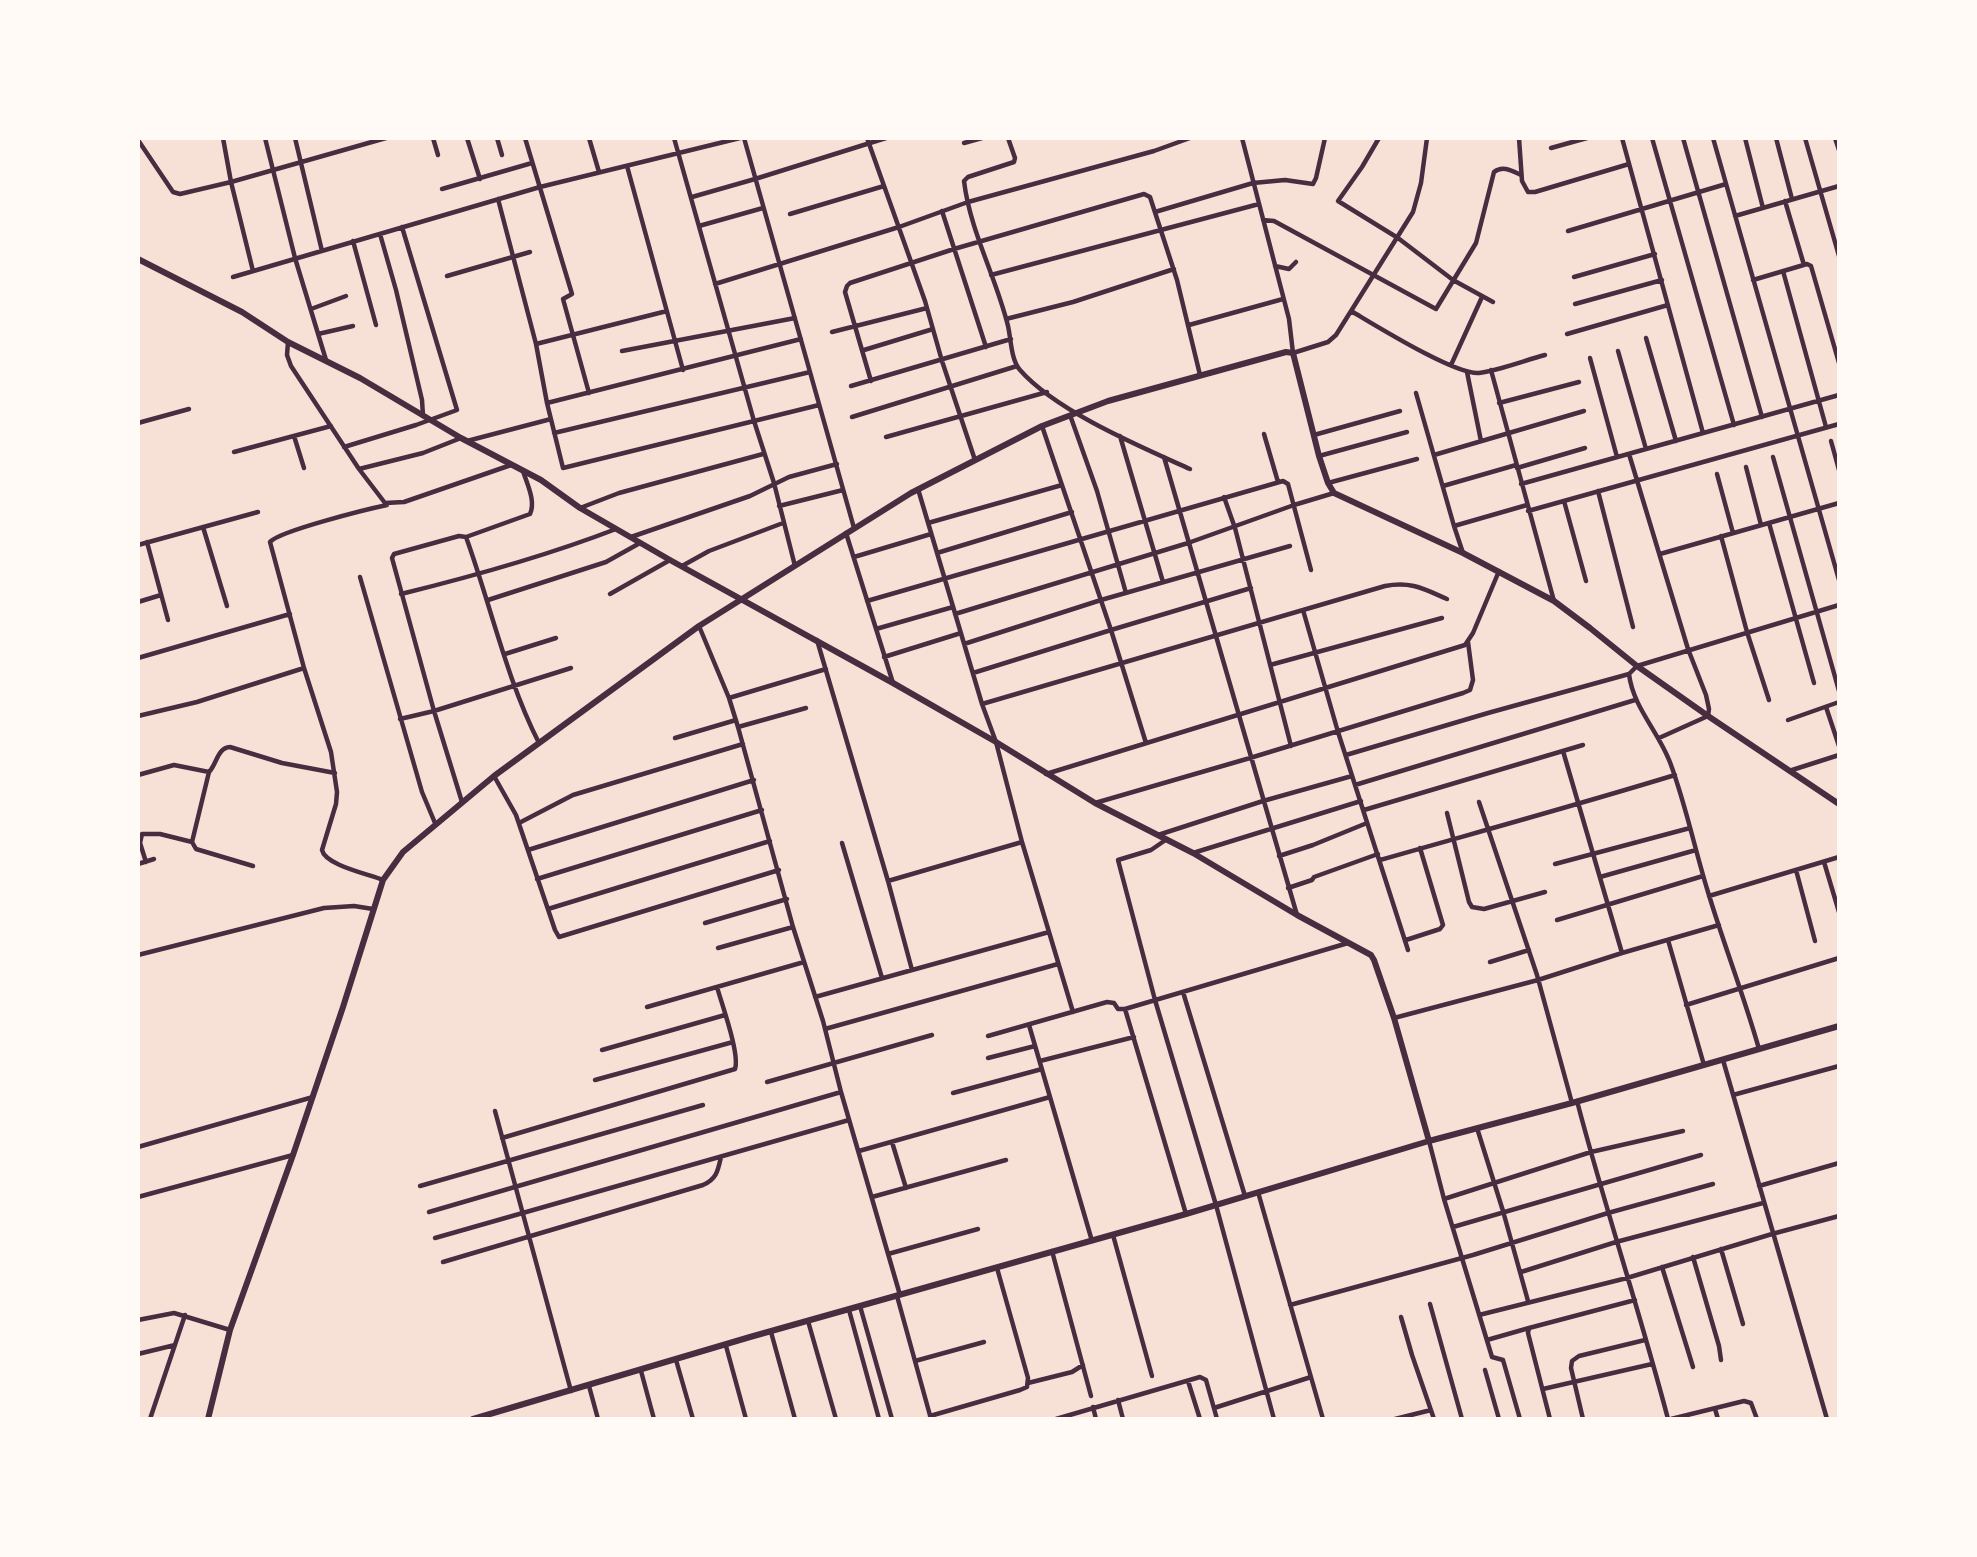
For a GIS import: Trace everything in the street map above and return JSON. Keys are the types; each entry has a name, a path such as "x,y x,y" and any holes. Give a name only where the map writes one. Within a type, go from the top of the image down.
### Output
{"street":[{"path":"223,138 231,182 253,271"},
{"path":"265,138 295,258 326,360"},
{"path":"295,138 322,251"},
{"path":"138,140 173,192 187,194 386,138"},
{"path":"433,138 438,155"},
{"path":"467,138 480,179"},
{"path":"497,138 502,156"},
{"path":"525,138 572,294 563,299 589,393"},
{"path":"589,138 599,172"},
{"path":"674,138 754,421 774,483 795,566"},
{"path":"233,277 540,187 742,138 854,528"},
{"path":"692,197 755,179 868,141 886,138"},
{"path":"964,143 982,138"},
{"path":"1008,138 1015,158 1014,162 965,179 964,184 1006,319 1017,366 1074,414 1190,469"},
{"path":"715,284 899,227 968,202 1154,151 1190,138"},
{"path":"1242,138 1289,319 1293,352 1319,456 1328,483 1334,493 1463,553 1554,602 1637,666 1839,804"},
{"path":"1155,212 1253,183 1276,180 1312,184 1316,178 1325,138"},
{"path":"1378,138 1362,167 1338,201 1398,238 1453,280 1493,302"},
{"path":"208,1419 230,1330 313,1097 373,909 383,880 403,852 495,776 699,626 918,489 1042,426 1108,401 1332,340 1408,221 1418,197 1427,138"},
{"path":"1519,138 1521,175 1525,190 1528,192 1535,192 1629,164"},
{"path":"1551,148 1587,138"},
{"path":"1622,138 1703,433"},
{"path":"1652,138 1734,425"},
{"path":"1683,138 1762,417"},
{"path":"1713,138 1839,580"},
{"path":"1745,138 1762,208"},
{"path":"1776,138 1792,199"},
{"path":"1805,138 1839,256"},
{"path":"1835,138 1839,150"},
{"path":"868,141 927,308 975,460"},
{"path":"442,189 532,163"},
{"path":"627,166 683,370"},
{"path":"1263,220 1274,221 1436,309 1476,243 1494,172 1496,169 1506,169 1521,175"},
{"path":"1568,231 1726,184"},
{"path":"790,214 884,186"},
{"path":"1735,216 1839,186"},
{"path":"871,381 864,350 845,292 850,283 980,241 1144,194 1150,197 1174,270 1200,375"},
{"path":"498,199 536,344 547,403 563,468 819,405"},
{"path":"1785,201 1804,265"},
{"path":"991,275 1259,204"},
{"path":"699,226 763,208"},
{"path":"942,211 986,347"},
{"path":"344,447 457,410 402,227"},
{"path":"380,234 422,400 423,416"},
{"path":"353,241 376,325"},
{"path":"447,276 530,252"},
{"path":"1574,277 1655,254"},
{"path":"138,259 242,312 288,342 326,360 464,440 541,480 580,508 640,543 817,640 996,742 1095,802 1193,853 1297,915 1371,955 1394,1018 1444,1199 1492,1357 1503,1360 1520,1419"},
{"path":"1275,266 1289,269 1296,262"},
{"path":"1753,279 1804,265 1811,266 1839,363"},
{"path":"1006,319 1073,302 1174,270"},
{"path":"1783,271 1826,427"},
{"path":"1575,304 1662,280"},
{"path":"311,309 346,297"},
{"path":"1451,365 1482,297"},
{"path":"1189,325 1283,298"},
{"path":"1567,334 1668,305"},
{"path":"832,332 927,308"},
{"path":"536,344 667,311"},
{"path":"1351,311 1404,342 1467,372 1477,373 1491,370 1545,355"},
{"path":"622,351 795,318"},
{"path":"318,334 353,327"},
{"path":"864,350 933,329"},
{"path":"1646,338 1676,441"},
{"path":"547,403 801,339"},
{"path":"852,386 1011,339"},
{"path":"288,342 288,361 359,469 382,500 389,505"},
{"path":"1618,351 1646,449"},
{"path":"1590,358 1617,457"},
{"path":"852,417 1017,366"},
{"path":"1491,370 1554,602"},
{"path":"554,433 810,372"},
{"path":"1467,372 1481,441"},
{"path":"1499,403 1580,382"},
{"path":"886,437 1047,392"},
{"path":"1416,393 1463,553"},
{"path":"1521,484 1839,395"},
{"path":"138,423 189,409"},
{"path":"1314,435 1400,411"},
{"path":"1434,455 1584,411"},
{"path":"1074,414 1126,593"},
{"path":"359,469 551,418"},
{"path":"1528,511 1839,424"},
{"path":"234,453 332,426"},
{"path":"1042,426 1112,630 1146,743"},
{"path":"1319,456 1407,432"},
{"path":"1264,434 1278,482"},
{"path":"294,436 304,468"},
{"path":"1120,436 1163,582"},
{"path":"1831,441 1839,470"},
{"path":"1443,486 1585,448"},
{"path":"580,508 619,493 764,454"},
{"path":"1629,454 1688,650 1706,695 1708,716"},
{"path":"1164,457 1297,915"},
{"path":"1773,457 1839,691"},
{"path":"1328,483 1417,459"},
{"path":"631,537 750,496 774,483 837,464"},
{"path":"383,880 331,862 322,854 336,804 335,773 331,752 304,669 270,545 271,540 350,514 404,502 511,465"},
{"path":"1746,467 1761,525"},
{"path":"462,802 392,563 394,554 459,536 466,537 530,514 532,501 523,471"},
{"path":"1717,474 1734,533"},
{"path":"867,601 1278,482 1287,484 1311,570"},
{"path":"928,523 1062,485"},
{"path":"918,489 982,704 996,742 1022,842 1073,1012"},
{"path":"779,506 843,490"},
{"path":"1598,491 1633,627"},
{"path":"955,614 1235,528 1294,505 1334,493"},
{"path":"1224,497 1235,528 1291,746"},
{"path":"1564,501 1586,581"},
{"path":"1660,554 1839,503"},
{"path":"1454,526 1527,505"},
{"path":"138,545 258,512"},
{"path":"937,553 1071,512"},
{"path":"682,566 709,551 783,523"},
{"path":"1769,523 1814,683"},
{"path":"203,527 227,606"},
{"path":"401,594 480,575 616,529"},
{"path":"846,533 893,683"},
{"path":"854,557 931,534"},
{"path":"1721,536 1747,632 1769,700"},
{"path":"466,537 514,686 539,743"},
{"path":"147,542 168,620"},
{"path":"488,600 606,562 640,543"},
{"path":"964,644 1101,600 1290,546"},
{"path":"610,594 670,560"},
{"path":"1095,802 1338,732 1470,690 1473,680 1468,642 1499,571"},
{"path":"360,577 422,792 435,824"},
{"path":"982,704 1397,584 1417,586 1447,599"},
{"path":"973,673 1251,588"},
{"path":"138,602 161,595"},
{"path":"1346,755 1488,712 1629,674 1637,666 1839,605"},
{"path":"876,629 953,607"},
{"path":"1303,610 1338,732 1408,950"},
{"path":"138,658 290,614"},
{"path":"1270,665 1442,618"},
{"path":"699,626 736,720 793,927 825,1029 888,1254 930,1417 1027,1387 1028,1383 997,1268"},
{"path":"884,657 961,633"},
{"path":"505,654 556,638"},
{"path":"817,640 912,970"},
{"path":"1046,774 1326,689 1468,642"},
{"path":"400,719 434,711 570,668"},
{"path":"138,716 197,702 304,669"},
{"path":"729,698 826,669"},
{"path":"1629,674 1635,700 1659,738 1675,775 1709,896 1741,988 1759,1049"},
{"path":"1356,785 1635,700"},
{"path":"1788,720 1839,702"},
{"path":"1826,706 1839,746"},
{"path":"738,728 806,708"},
{"path":"1659,738 1708,716"},
{"path":"675,738 736,720"},
{"path":"519,823 573,795 743,744"},
{"path":"1364,810 1583,745"},
{"path":"253,866 196,849 192,842 209,772 220,752 225,747 230,747 282,763 335,773"},
{"path":"1563,751 1622,953"},
{"path":"1789,771 1839,755"},
{"path":"138,775 174,765 209,772"},
{"path":"1288,888 1312,880 1314,877 1379,857 1579,805 1675,775"},
{"path":"495,776 519,823 556,934 559,937 779,870"},
{"path":"1158,835 1263,801 1352,776"},
{"path":"528,850 753,780"},
{"path":"1193,853 1361,801"},
{"path":"1479,802 1486,829 1538,980 1591,1152 1669,1419 1747,1401 1751,1402 1757,1419"},
{"path":"537,879 762,810"},
{"path":"1447,813 1472,908 1484,909 1545,892"},
{"path":"1279,856 1368,823"},
{"path":"1555,864 1690,828"},
{"path":"146,862 140,843 142,834 160,834 192,842"},
{"path":"1167,840 1151,850 1118,860 1155,1000 1268,1390 1274,1419"},
{"path":"548,909 770,841"},
{"path":"888,881 1022,842"},
{"path":"842,843 882,978"},
{"path":"1406,940 1440,929 1443,925 1420,848"},
{"path":"1600,877 1696,850"},
{"path":"1709,896 1839,857"},
{"path":"138,864 154,860"},
{"path":"1824,862 1839,912"},
{"path":"1796,870 1815,941"},
{"path":"1557,920 1703,876"},
{"path":"705,923 787,899"},
{"path":"138,955 324,908 354,906 373,909"},
{"path":"1394,1018 1538,980 1719,925"},
{"path":"718,948 793,927"},
{"path":"815,997 1048,932"},
{"path":"1668,940 1704,1065"},
{"path":"988,1036 1107,1002 1113,1003 1118,1009 1125,1009 1348,943"},
{"path":"1490,962 1528,950"},
{"path":"1686,1005 1839,958"},
{"path":"648,1006 804,962"},
{"path":"825,1029 1058,964"},
{"path":"502,1138 731,1071 736,1066 733,1042 717,987"},
{"path":"1183,992 1245,1196"},
{"path":"1125,1009 1186,1214"},
{"path":"602,1050 725,1015"},
{"path":"1029,1025 1092,1241"},
{"path":"473,1419 1186,1214 1429,1141 1575,1102 1839,1026"},
{"path":"767,1082 932,1035"},
{"path":"1040,1061 1134,1037"},
{"path":"595,1080 733,1042"},
{"path":"988,1058 1035,1046"},
{"path":"1723,1059 1827,1419"},
{"path":"1733,1095 1839,1066"},
{"path":"953,1093 1042,1069"},
{"path":"429,1212 841,1092"},
{"path":"859,1151 1050,1096"},
{"path":"138,1147 313,1097"},
{"path":"420,1186 703,1105"},
{"path":"495,1111 571,1391"},
{"path":"435,1238 849,1120"},
{"path":"1477,1128 1528,1301"},
{"path":"1444,1199 1591,1152 1683,1131"},
{"path":"892,1142 906,1188"},
{"path":"138,1197 293,1155"},
{"path":"1453,1227 1599,1184 1656,1170 1701,1155"},
{"path":"443,1262 703,1185 710,1182 717,1173 721,1157"},
{"path":"872,1197 1006,1160"},
{"path":"1759,1186 1839,1163"},
{"path":"1290,1305 1713,1184"},
{"path":"1258,1192 1323,1419"},
{"path":"1521,1272 1616,1242 1763,1203"},
{"path":"1479,1314 1627,1278 1839,1216"},
{"path":"888,1254 978,1229"},
{"path":"1113,1235 1152,1376"},
{"path":"1721,1249 1743,1324"},
{"path":"1052,1251 1091,1396"},
{"path":"1693,1257 1721,1360"},
{"path":"1662,1267 1693,1367"},
{"path":"1487,1340 1635,1300"},
{"path":"1430,1304 1462,1419"},
{"path":"860,1306 892,1419"},
{"path":"849,1310 879,1419"},
{"path":"138,1320 174,1313 230,1330"},
{"path":"150,1419 185,1315"},
{"path":"1401,1317 1434,1419"},
{"path":"808,1322 836,1419"},
{"path":"1529,1328 1528,1333 1550,1419"},
{"path":"771,1332 795,1419"},
{"path":"1583,1419 1571,1363 1574,1358 1645,1340"},
{"path":"915,1360 984,1342"},
{"path":"138,1354 176,1344"},
{"path":"726,1346 746,1419"},
{"path":"676,1360 693,1419"},
{"path":"1543,1389 1652,1364"},
{"path":"1028,1383 1072,1372 1083,1365"},
{"path":"1485,1370 1499,1419"},
{"path":"641,1371 654,1419"},
{"path":"1056,1419 1200,1377 1204,1378 1217,1419"},
{"path":"1214,1408 1311,1377"},
{"path":"1188,1381 1200,1419"},
{"path":"589,1386 598,1419"},
{"path":"1118,1400 1123,1419"},
{"path":"1093,1407 1096,1419"},
{"path":"1715,1409 1718,1419"},
{"path":"1395,1419 1431,1410"}]}
